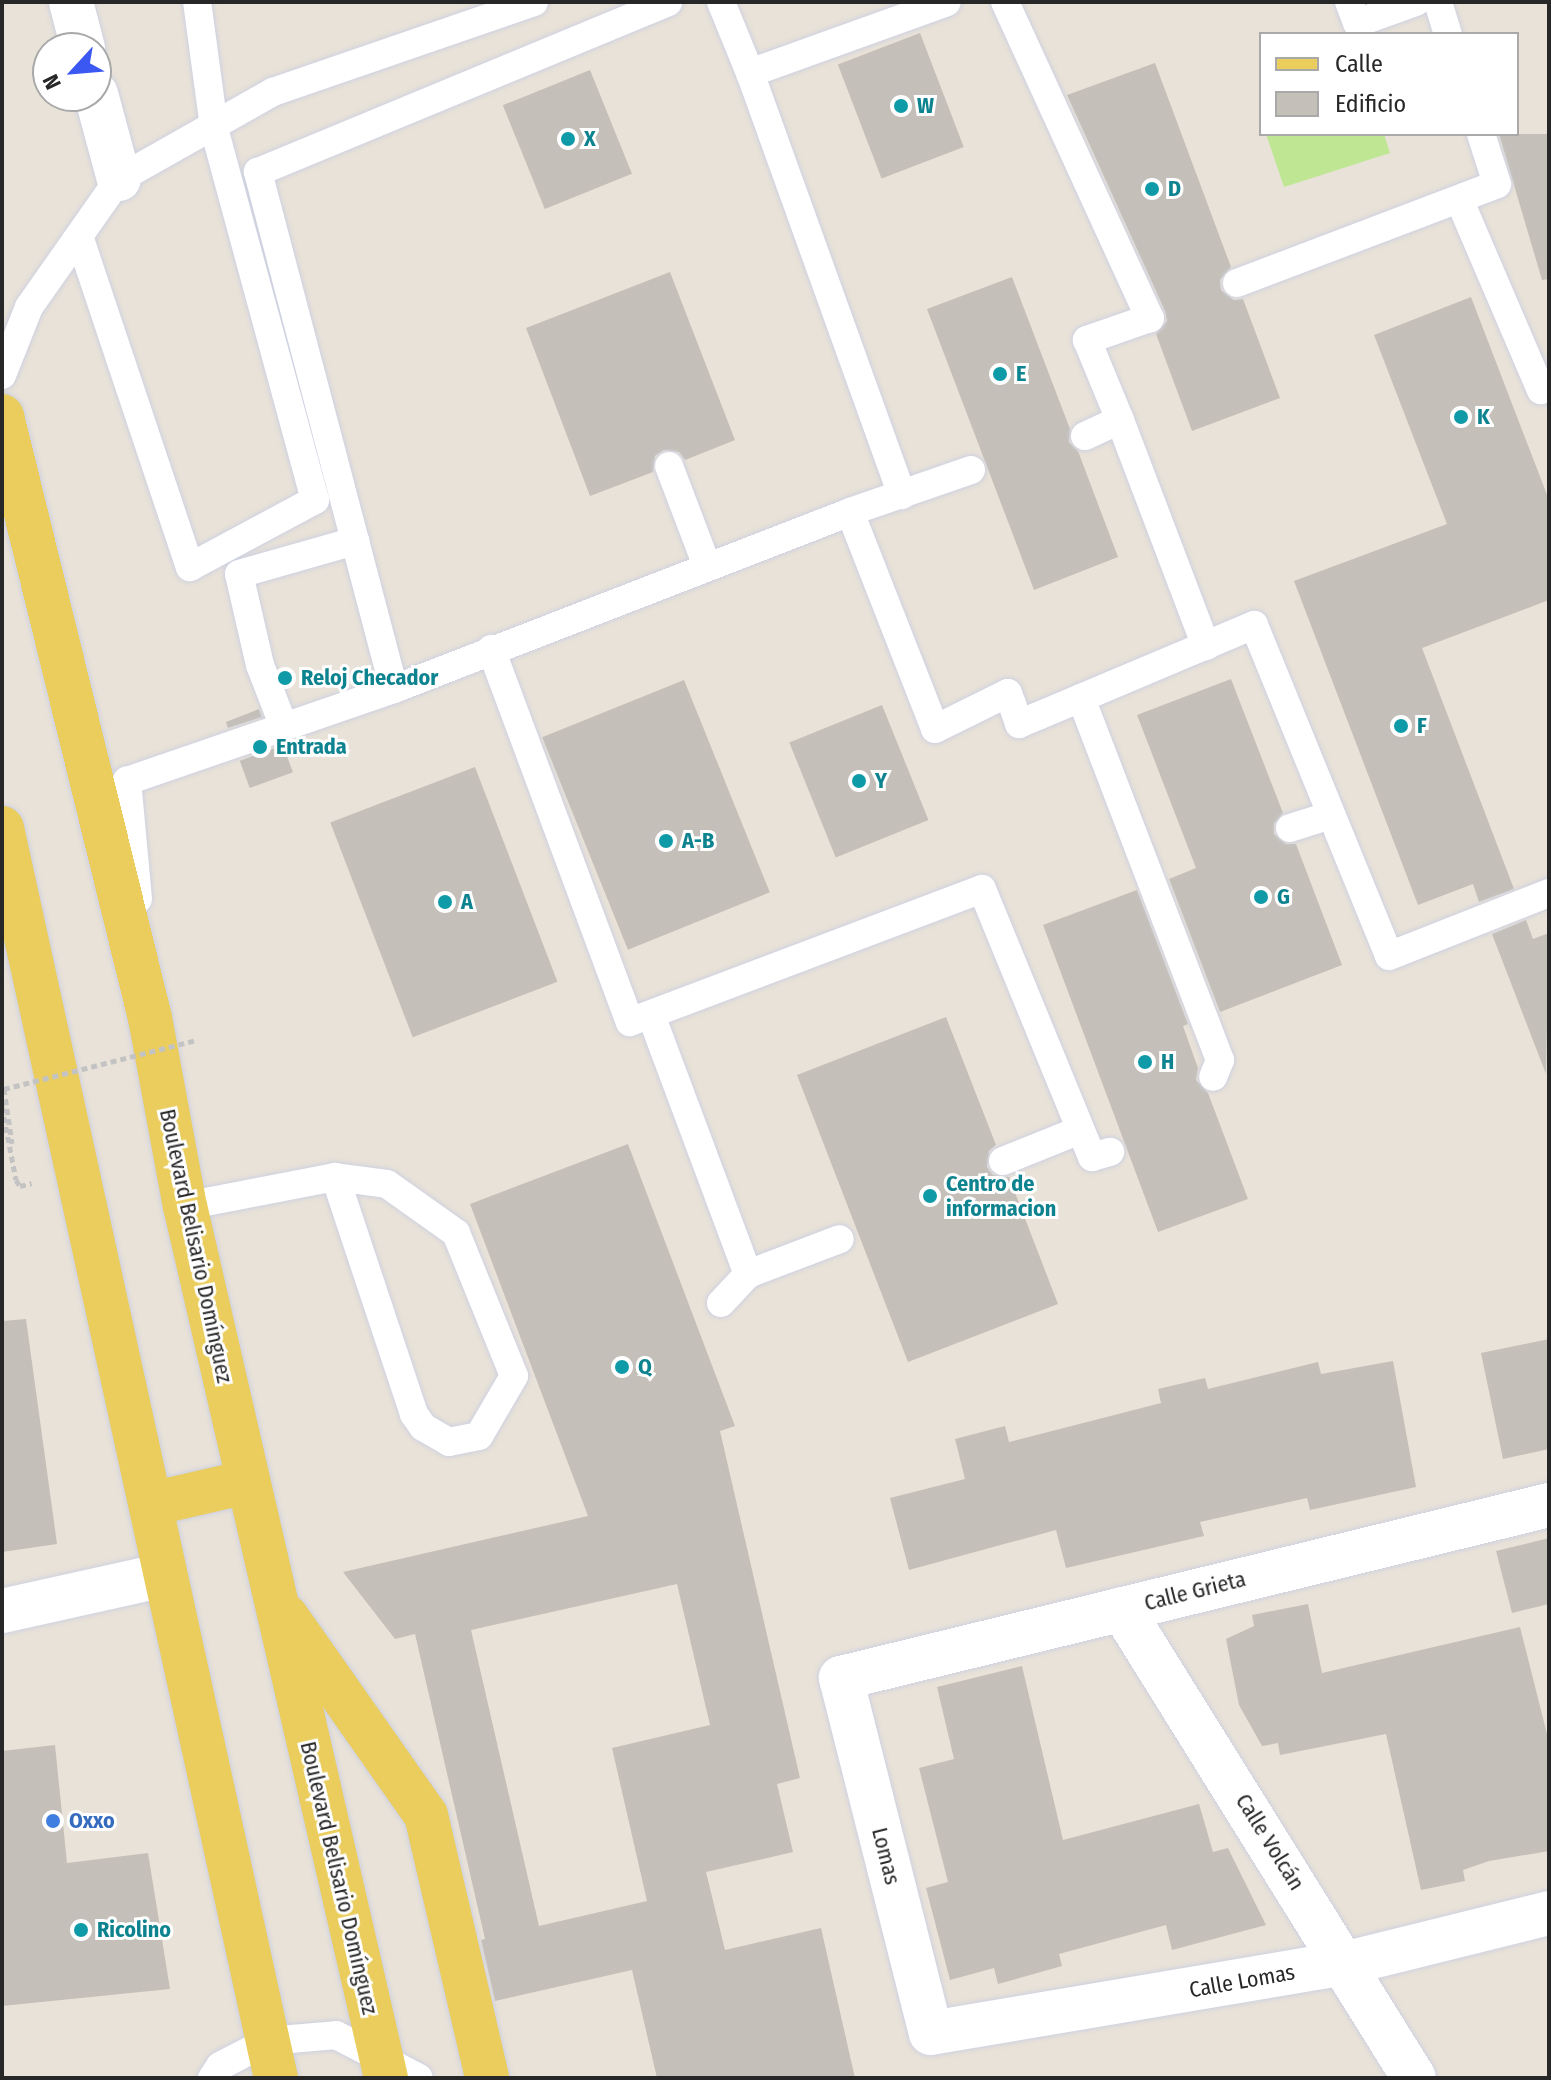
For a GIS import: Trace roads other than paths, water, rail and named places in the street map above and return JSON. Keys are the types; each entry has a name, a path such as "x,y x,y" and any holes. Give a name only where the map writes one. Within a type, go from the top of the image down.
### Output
{"main road":[{"name":"Boulevard Belisario Domínguez","path":"2,416 150,1018 185,1206 383,2068"},
{"path":"2,828 74,1173 151,1504 164,1575 272,2059"},
{"path":"151,1504 247,1482"},
{"path":"273,1597 426,1815 487,2078"}],"street":[{"path":"71,2 79,32"},
{"path":"101,112 119,179"},
{"name":"Calle Grieta","path":"841,1678 1549,1505"},
{"path":"2,1611 164,1575"},
{"name":"Calle Volcán","path":"1122,1609 1347,1963 1414,2078"},
{"name":"Lomas","path":"841,1678 931,2033"},
{"name":"Calle Lomas","path":"931,2033 1347,1963 1549,1913"}],"lane":[{"path":"80,239 190,567 315,500 214,127 197,2"},
{"path":"2,375 29,307 80,239 119,179 273,92 534,2"},
{"path":"394,689 258,172 668,2"},
{"path":"721,2 750,73 902,495"},
{"path":"750,73 947,2"},
{"path":"1005,2 1150,318 1087,340 1206,646"},
{"path":"1349,2 1357,23 1416,2"},
{"path":"1438,2 1447,32"},
{"path":"1237,283 1497,184 1482,136"},
{"path":"1459,199 1541,390 1549,387"},
{"path":"1085,436 1120,420"},
{"path":"669,466 707,566"},
{"path":"150,1018 127,781 394,689 707,566 971,470"},
{"path":"850,512 935,729 1008,693 1019,724 1254,625 1389,956 1549,893"},
{"path":"284,727 260,665 239,574 355,541"},
{"path":"491,649 630,1022 982,889 1092,1157 1110,1152"},
{"path":"1081,698 1220,1060 1213,1077"},
{"path":"1290,828 1331,815"},
{"path":"651,1015 748,1274"},
{"path":"1003,1161 1080,1130"},
{"path":"185,1206 335,1177 387,1184 456,1233 514,1376 479,1436 449,1442 423,1427 414,1414 335,1177"},
{"path":"721,1303 748,1274 840,1239"},
{"path":"212,2078 220,2066 272,2059 336,2035 383,2068 419,2078"}],"place":[{"name":"W","path":"901,106"},
{"name":"X","path":"568,139"},
{"name":"D","path":"1152,189"},
{"name":"E","path":"1000,374"},
{"name":"K","path":"1461,417"},
{"name":"Reloj Checador","path":"285,678"},
{"name":"F","path":"1401,726"},
{"name":"Entrada","path":"260,747"},
{"name":"Y","path":"859,781"},
{"name":"A-B","path":"666,841"},
{"name":"G","path":"1261,897"},
{"name":"A","path":"445,902"},
{"name":"H","path":"1145,1062"},
{"name":"Centro de informacion","path":"930,1196"},
{"name":"Q","path":"622,1367"},
{"name":"Oxxo","path":"53,1821"},
{"name":"Ricolino","path":"81,1930"}]}
